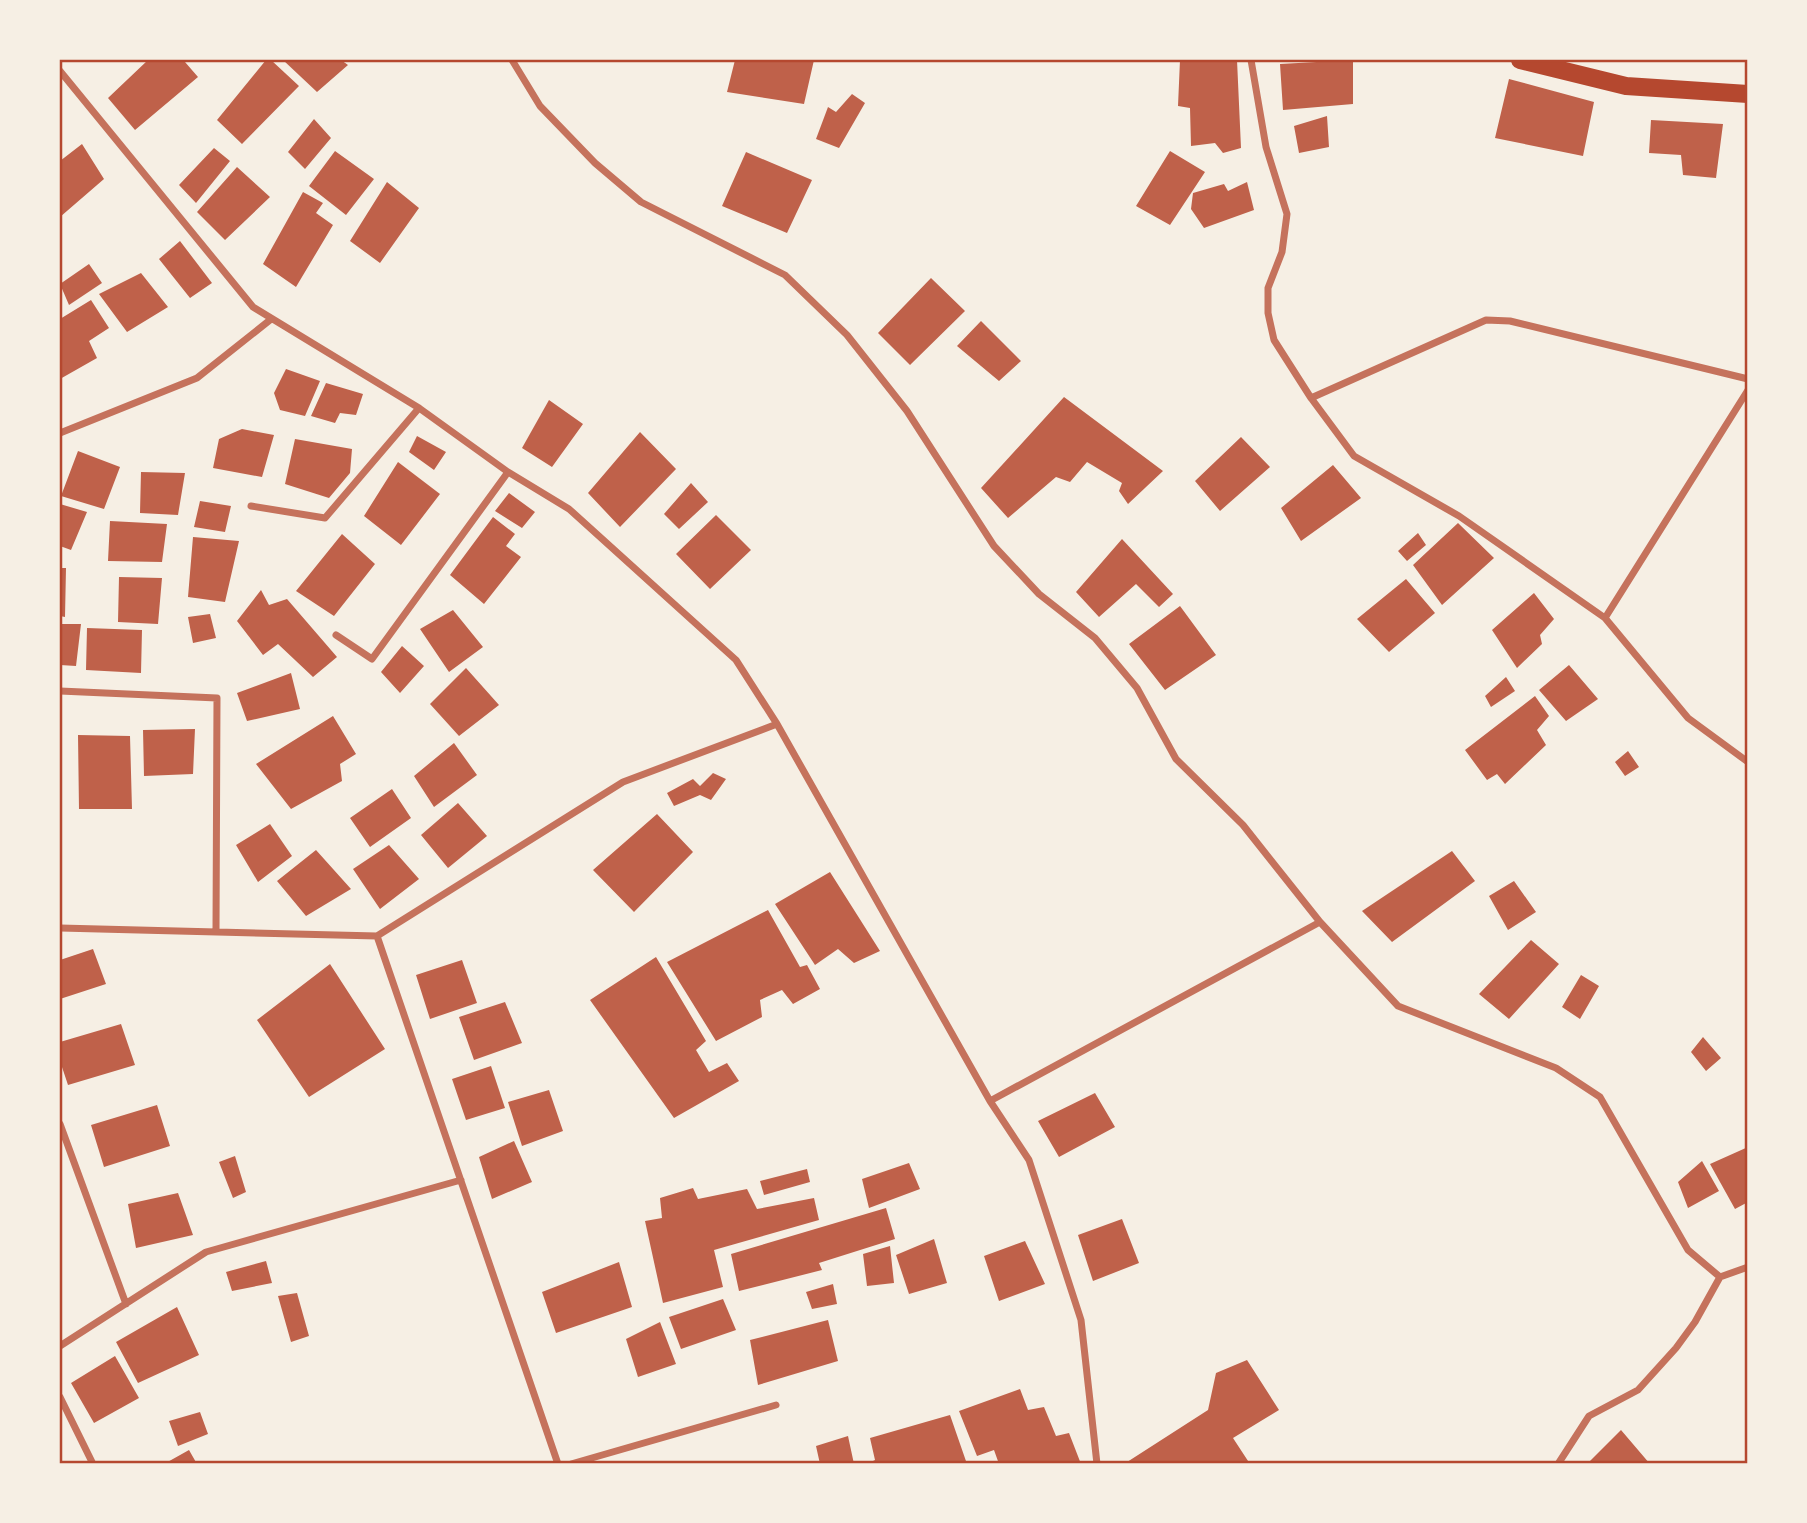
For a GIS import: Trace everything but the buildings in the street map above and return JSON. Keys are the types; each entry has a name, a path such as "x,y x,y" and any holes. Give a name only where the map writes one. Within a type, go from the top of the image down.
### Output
{"main road":[{"path":"1520,60 1626,86 1748,94"}],"street":[{"path":"512,60 540,106 595,163 641,202 785,275 847,334 907,411 994,546 1039,594 1095,638 1137,688 1176,759 1243,825 1320,922 1398,1006 1556,1068 1600,1097 1688,1250 1720,1277"},
{"path":"1251,60 1266,147 1287,214 1282,252 1268,288 1268,313 1273,340 1311,398 1354,456 1459,516 1605,618 1688,718 1748,762"},
{"path":"60,71 253,307 419,408 508,472 569,509 737,660 777,723 990,1101 1028,1160 1081,1320 1097,1464"},
{"path":"60,433 197,378 271,320"},
{"path":"1311,398 1486,320 1510,321 1748,379"},
{"path":"1605,618 1748,390"},
{"path":"251,506 325,518 419,408"},
{"path":"336,635 372,659 508,472"},
{"path":"60,691 217,698 216,932"},
{"path":"60,928 377,936 623,782 777,723"},
{"path":"990,1101 1320,922"},
{"path":"377,936 558,1464"},
{"path":"60,1125 126,1304"},
{"path":"60,1346 206,1252 461,1180"},
{"path":"1558,1464 1589,1416 1638,1390 1676,1348 1695,1322 1720,1277 1748,1267"},
{"path":"60,1397 93,1464"},
{"path":"571,1464 776,1405"}]}
